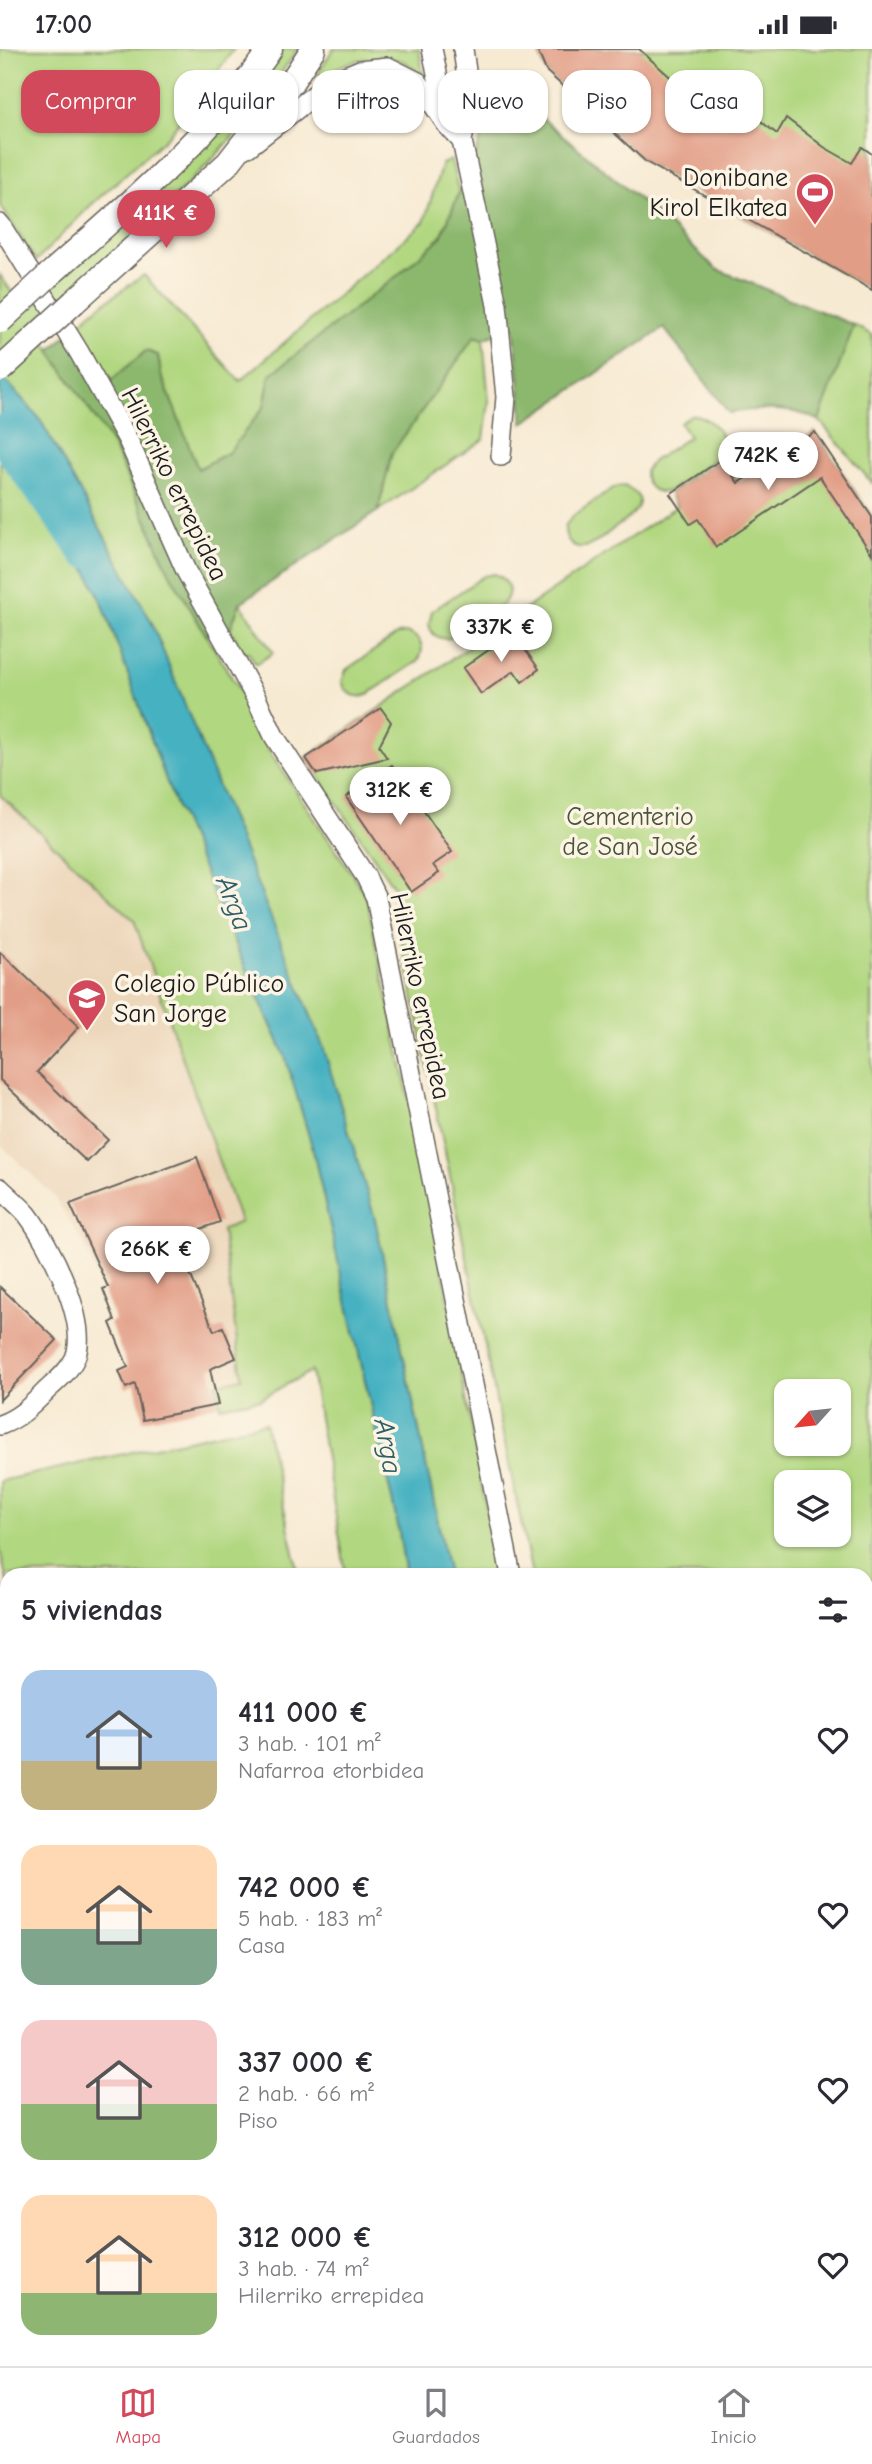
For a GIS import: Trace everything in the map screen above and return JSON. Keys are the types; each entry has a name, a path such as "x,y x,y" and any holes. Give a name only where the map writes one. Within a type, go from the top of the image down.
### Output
{"main road":[{"path":"0,321 199,138 261,64 270,49"},
{"path":"0,370 228,163 292,81 313,49"}],"street":[{"path":"432,49 438,79"},
{"path":"463,49 470,100 462,141 497,305 506,397 501,456"},
{"path":"228,163 331,82 360,70 388,67 418,82 438,112"},
{"path":"454,133 462,141"},
{"name":"Hilerriko errepidea","path":"0,224 79,352 122,429 186,571 274,736 366,877 376,898 510,1568"},
{"path":"0,1188 26,1213 44,1239 66,1287 78,1339 75,1357 65,1373 22,1414 0,1425"}],"shaded area":[{"name":"Colegio Público San Jorge","path":"0,795 134,920 240,1223 222,1230 242,1379 209,1385 164,1372 126,1388 119,1371 132,1366 122,1353 110,1323 115,1320 84,1244 54,1196 0,1144"}],"green space":[{"path":"0,49 234,49 218,70 174,70 174,128 91,205 36,261 0,205"},
{"path":"281,49 298,49 283,70 260,70"},
{"path":"333,49 419,49 422,70 389,58 369,58 333,70 320,70"},
{"name":"Donibane Kirol Elkatea","path":"537,49 872,49 872,290 646,162 614,133 651,133 651,70 562,70 562,86 546,70"},
{"path":"548,123 658,215 716,269 854,325 819,420 798,413 775,410 729,413 664,328 523,423 514,327 483,339 475,336 392,453 378,511 240,603 230,629 206,635 169,572 113,445 50,351 73,329 109,382 146,351 158,355 161,374 198,469 228,453 264,407 270,375 397,276 441,237 483,133 548,133"},
{"path":"198,133 236,133 144,225 33,324 113,445 169,572 242,695 269,751 366,895 430,1199 497,1568 448,1568 375,1219 151,621 40,419 0,374 0,275 24,310"},
{"path":"451,160 459,193 441,237 397,276 270,375 264,407 228,453 198,469 161,374 158,355 146,351 109,383 73,329 98,307 144,275 240,381 424,222 442,164"},
{"path":"854,325 872,335 872,483 819,420"},
{"path":"475,336 483,339 489,402 484,439 378,511 392,453"},
{"path":"691,415 711,422 716,427 723,439 723,453 671,490 656,491 649,486 645,471 653,461 689,437 680,423"},
{"path":"0,419 28,449 102,602 170,791 285,1056 312,1146 398,1526 405,1568 345,1568 311,1371 260,1399 220,1406 216,1384 242,1378 222,1230 240,1222 134,920 0,795"},
{"name":"Cementerio de San José","path":"815,432 872,517 872,1568 531,1568 392,894 396,890 306,758 677,506 670,494 722,459 739,483"},
{"path":"624,486 638,497 639,503 632,515 593,544 584,547 572,544 566,535 565,526 573,516 614,488"},
{"path":"495,574 504,580 508,587 508,595 503,604 451,638 434,634 429,624 432,611 484,576"},
{"path":"240,603 273,653 256,664 248,652 244,654 230,629"},
{"path":"408,633 417,638 421,645 417,662 365,696 348,692 342,682 346,670 398,634"},
{"path":"265,1423 297,1568 4,1568 0,1550 0,1481"}],"water":[{"path":"0,374 40,419 151,621 323,1046 375,1219 448,1568 405,1568 398,1526 312,1146 285,1056 170,791 102,602 28,449 0,419"}],"building":[{"path":"537,49 639,49 665,72 665,133 763,133 763,123 777,134 786,118 824,147 852,163 862,147 872,154 872,290 646,162 614,133 651,133 651,70 562,70 562,86 546,70"},
{"path":"815,432 872,517 872,554 820,477 716,547 698,519 690,524 670,494 722,459 738,483"},
{"path":"513,633 539,669 522,682 514,671 481,694 463,668"},
{"path":"381,708 391,722 379,746 387,758 317,774 306,758"},
{"path":"392,765 452,852 433,865 439,873 411,892 346,797"},
{"path":"0,952 79,1027 37,1072 108,1140 87,1162 0,1080"},
{"path":"197,1157 220,1222 175,1238 214,1331 223,1327 236,1358 210,1369 218,1405 143,1420 135,1384 126,1388 119,1371 128,1367 110,1323 115,1320 103,1289 108,1287 70,1204"},
{"path":"0,1287 57,1340 0,1400"}],"waterway":[{"name":"Arga","path":"0,432 86,551"}],"place":[{"name":"Donibane Kirol Elkatea","path":"815,226"},
{"name":"Colegio Público San Jorge","path":"87,1032"}]}
